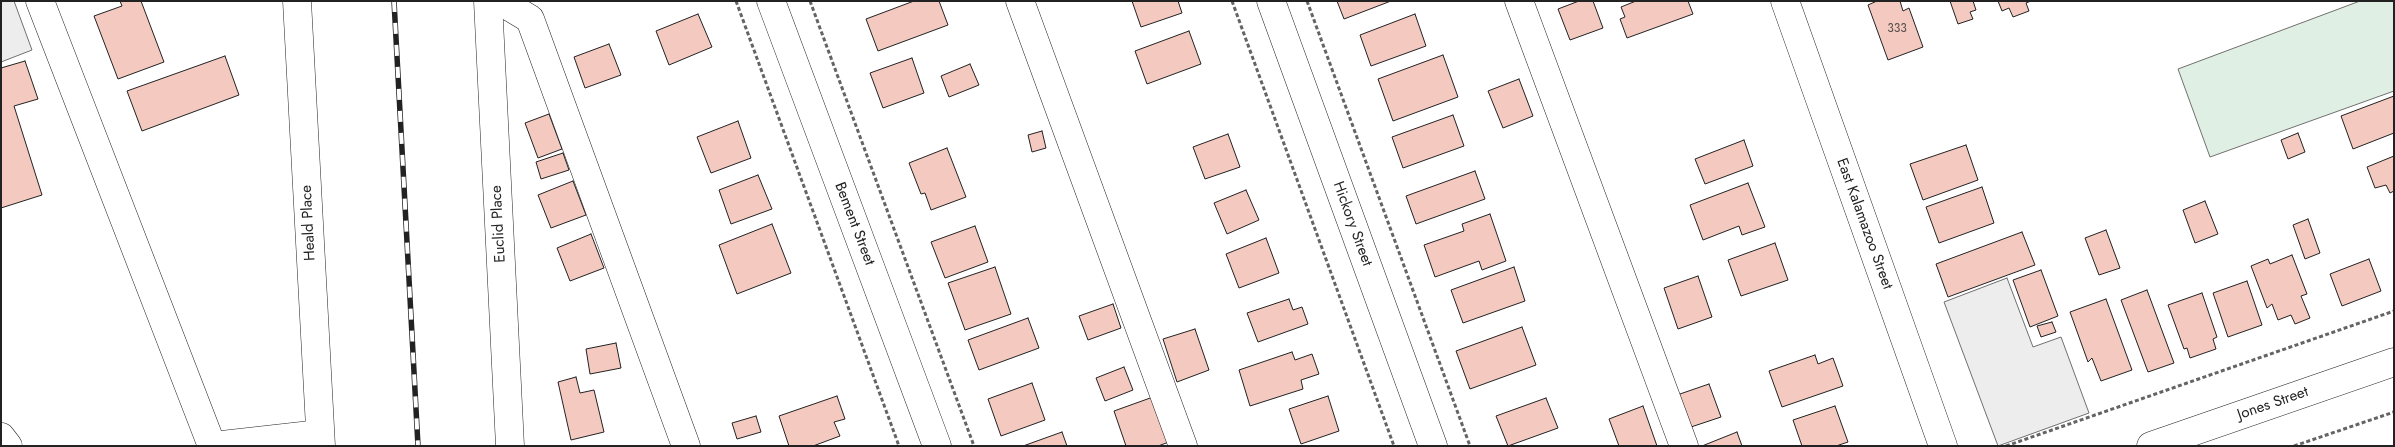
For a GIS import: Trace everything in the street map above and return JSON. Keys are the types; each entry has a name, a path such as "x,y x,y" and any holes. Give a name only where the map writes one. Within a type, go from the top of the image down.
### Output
{"street":[{"path":"40,1 213,446 321,440"},
{"name":"Heald Place","path":"297,1 321,440"},
{"name":"Euclid Place","path":"488,1 510,446"},
{"name":"Bement Street","path":"770,1 937,446"},
{"path":"1020,1 1183,446"},
{"name":"Hickory Street","path":"1271,1 1433,446"},
{"path":"1519,1 1684,446"},
{"name":"East Kalamazoo Street","path":"1785,1 1943,446"},
{"path":"516,4 530,19 686,446"},
{"name":"Jones Street","path":"2151,446 2394,362"},
{"path":"1,436 8,446"}],"path":[{"path":"736,1 899,446"},
{"path":"810,1 974,446"},
{"path":"1232,1 1394,446"},
{"path":"1307,1 1470,446"},
{"path":"2006,446 2394,311"},
{"path":"2294,446 2394,412"}],"green space":[{"path":"2360,1 2394,1 2394,91 2210,157 2178,69"}],"shaded area":[{"path":"1,1 14,1 32,50 1,62"},
{"path":"2007,278 2033,347 2061,337 2089,413 1998,446 1944,302"}],"building":[{"path":"120,1 141,1 164,62 118,79 94,16 122,6"},
{"path":"914,1 939,1 948,25 878,51 866,19"},
{"path":"1132,1 1178,1 1182,13 1141,27"},
{"path":"1337,1 1391,1 1344,19"},
{"path":"1579,1 1593,1 1603,28 1570,40 1558,9"},
{"path":"1636,1 1688,1 1693,14 1627,38 1620,19 1625,17 1621,7"},
{"path":"1877,1 1900,1 1903,11 1909,8 1923,47 1888,60 1868,5"},
{"path":"1950,1 1973,1 1976,10 1970,12 1973,19 1958,24"},
{"path":"1998,1 2031,1 2026,3 2029,11 2013,17 2009,8 2002,11"},
{"path":"698,14 712,47 669,65 656,31"},
{"path":"1415,14 1426,46 1371,66 1360,35"},
{"path":"1189,31 1201,64 1147,84 1135,51"},
{"path":"609,44 621,75 585,88 574,57"},
{"path":"1443,55 1458,97 1393,121 1378,79"},
{"path":"225,56 239,95 142,131 127,91"},
{"path":"912,58 924,93 883,108 870,73"},
{"path":"25,61 38,99 14,106 42,195 1,208 1,68"},
{"path":"970,64 979,85 949,97 941,76"},
{"path":"1519,79 1533,116 1503,128 1488,91"},
{"path":"2394,96 2394,133 2353,149 2341,116"},
{"path":"549,114 562,149 538,158 525,123"},
{"path":"1453,115 1464,146 1403,168 1392,137"},
{"path":"738,121 751,158 711,173 697,137"},
{"path":"1042,131 1046,148 1032,152 1028,135"},
{"path":"2298,133 2305,152 2288,159 2281,140"},
{"path":"1228,134 1240,167 1205,179 1193,147"},
{"path":"1744,140 1753,166 1705,184 1695,159"},
{"path":"1966,145 1978,180 1923,200 1910,164"},
{"path":"947,148 966,197 931,210 925,193 921,194 909,163"},
{"path":"563,153 569,170 541,179 536,162"},
{"path":"2394,156 2394,191 2390,193 2386,185 2375,188 2367,167"},
{"path":"1475,171 1485,199 1416,224 1406,196"},
{"path":"758,175 772,209 731,224 719,190"},
{"path":"573,181 586,215 551,228 538,195"},
{"path":"1748,183 1765,227 1742,235 1739,226 1703,240 1690,205"},
{"path":"1982,187 1994,223 1939,243 1926,207"},
{"path":"1246,190 1259,220 1227,234 1214,203"},
{"path":"2205,201 2218,234 2195,243 2183,210"},
{"path":"1490,214 1506,261 1482,270 1479,261 1435,277 1424,245 1464,231 1462,224"},
{"path":"2308,219 2320,253 2305,259 2293,225"},
{"path":"772,224 791,273 737,294 719,245"},
{"path":"975,226 988,262 945,278 931,242"},
{"path":"2106,230 2120,268 2099,275 2085,238"},
{"path":"2022,232 2035,265 1948,297 1936,264"},
{"path":"591,234 604,268 570,281 557,248"},
{"path":"1266,238 1279,273 1239,288 1226,254"},
{"path":"1775,243 1788,280 1741,296 1728,260"},
{"path":"2292,255 2307,294 2301,296 2310,318 2295,324 2291,315 2278,320 2272,304 2267,308 2251,266 2268,259 2270,264"},
{"path":"2369,259 2381,291 2342,306 2330,274"},
{"path":"995,267 1011,314 965,330 948,283"},
{"path":"1514,267 1525,301 1463,323 1451,290"},
{"path":"2041,270 2058,316 2030,327 2013,280"},
{"path":"1698,276 1712,317 1678,329 1664,288"},
{"path":"2247,281 2262,325 2228,337 2213,293"},
{"path":"2147,290 2174,363 2148,372 2121,300"},
{"path":"2202,293 2217,337 2213,339 2216,349 2190,358 2187,348 2184,349 2168,305"},
{"path":"1289,299 1293,310 1302,307 1308,324 1258,342 1247,313"},
{"path":"2106,299 2132,370 2101,381 2092,358 2088,362 2070,312"},
{"path":"1113,304 1121,328 1088,340 1079,316"},
{"path":"1028,318 1039,348 979,370 968,340"},
{"path":"2052,322 2056,332 2041,337 2037,326"},
{"path":"1522,327 1536,365 1470,389 1456,351"},
{"path":"1195,329 1209,370 1177,382 1163,339"},
{"path":"616,343 621,368 590,374 586,349"},
{"path":"1292,352 1295,360 1312,354 1319,374 1301,380 1303,389 1250,406 1239,370"},
{"path":"1815,355 1818,364 1833,358 1843,386 1782,407 1769,371"},
{"path":"1124,367 1133,390 1105,401 1096,378"},
{"path":"576,377 580,393 594,390 604,432 571,440 558,382"},
{"path":"1032,383 1045,420 1001,436 988,399"},
{"path":"1709,384 1721,417 1688,428 1677,395"},
{"path":"837,396 845,419 834,422 840,436 813,446 789,446 779,416"},
{"path":"1328,396 1339,431 1301,444 1289,409"},
{"path":"1153,397 1169,442 1158,446 1126,446 1114,411"},
{"path":"1546,398 1558,428 1508,446 1496,416"},
{"path":"1643,406 1657,446 1619,446 1609,419"},
{"path":"1835,406 1848,442 1836,446 1802,446 1793,420"},
{"path":"756,416 761,432 737,439 732,423"},
{"path":"1062,432 1067,446 1023,446"},
{"path":"1737,432 1742,446 1702,446"}],"railway":[{"path":"394,1 418,446"}]}
